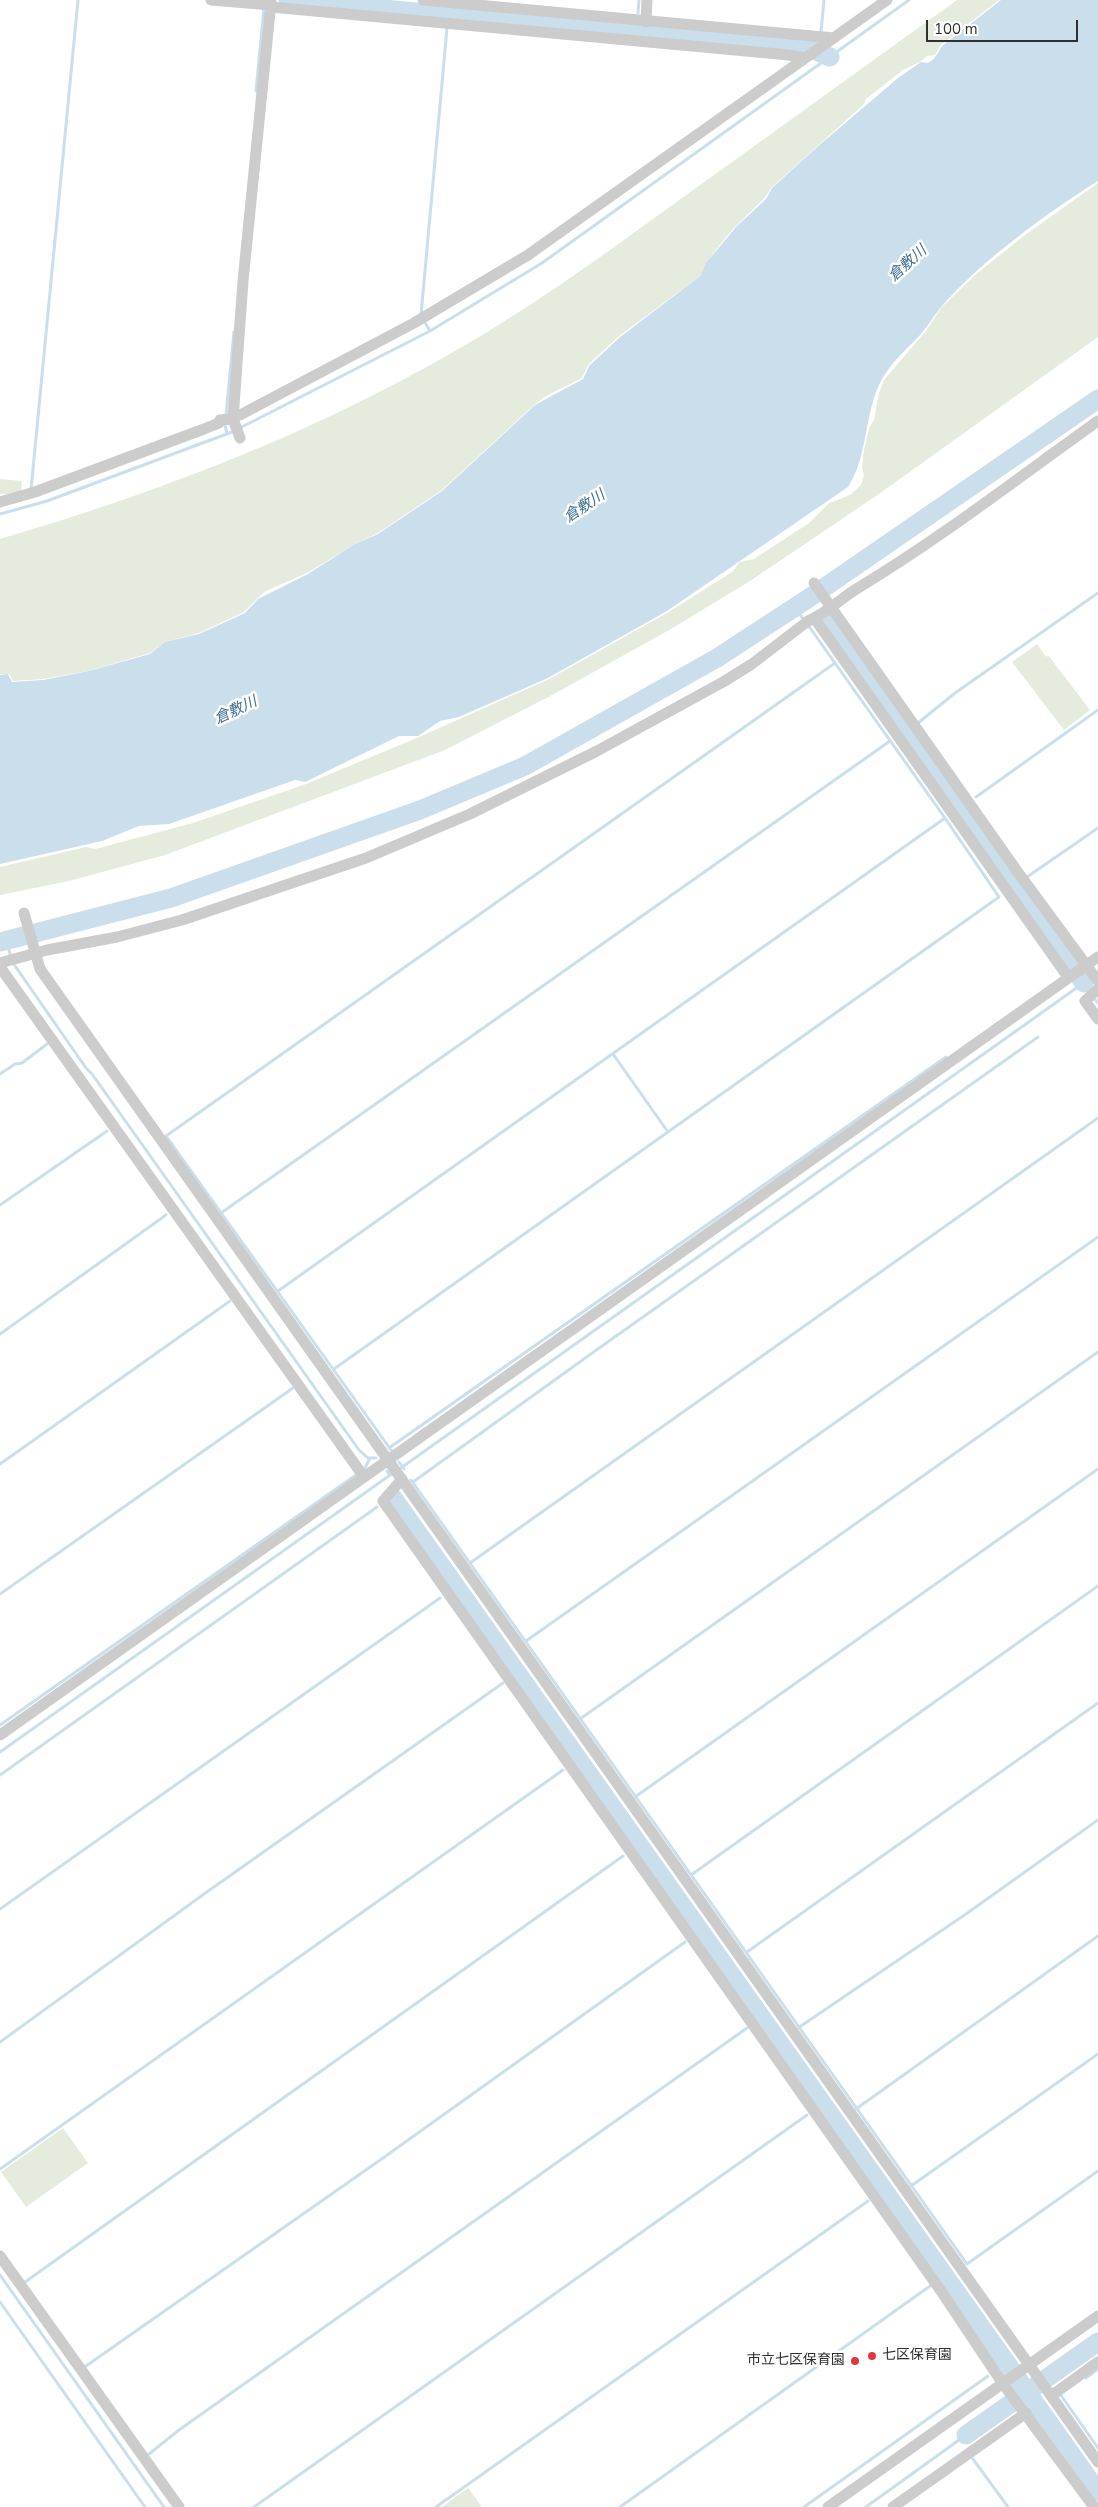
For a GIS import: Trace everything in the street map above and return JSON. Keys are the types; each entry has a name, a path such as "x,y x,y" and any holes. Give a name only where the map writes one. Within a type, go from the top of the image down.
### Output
{"street":[{"path":"211,0 456,15 643,30 834,38"},
{"path":"423,0 456,15 643,30 808,56"},
{"path":"643,30 648,0"},
{"path":"0,502 32,493 204,429 233,424 240,415 414,323 528,255 887,0"},
{"path":"233,424 243,281 269,4"},
{"path":"364,1477 6,962 34,952 116,938 246,899 366,858 470,814 597,751 723,682 752,664 809,621 828,603 931,539 1098,421"},
{"path":"814,584 1094,977"},
{"path":"809,621 1068,977"},
{"path":"26,918 40,969 1029,2368 1049,2392 1098,2462"},
{"path":"1098,957 1094,977 1085,1001 1098,1020"},
{"path":"0,1736 364,1477 395,1470 1068,977 1094,977"},
{"path":"395,1470 382,1502 1094,2507"},
{"path":"0,2256 179,2507"},
{"path":"828,2507 1005,2382 1029,2368 1098,2316"},
{"path":"1049,2392 1098,2362"},
{"path":"893,2507 1024,2410"}],"green space":[{"path":"957,0 999,0 941,45 935,55 927,56 920,62 903,70 866,99 863,105 771,188 763,200 720,245 700,276 618,337 588,365 582,378 546,396 534,405 442,490 378,533 355,544 309,572 264,592 244,612 199,633 165,642 150,653 88,671 43,679 13,681 9,674 0,674 0,539 112,504 275,441 380,392 465,346 591,264"},
{"path":"1098,183 1098,337 879,494 750,581 671,629 554,694 445,750 165,855 69,881 0,895 0,867 86,847 95,849 193,823 306,784 419,737 549,679 667,613 732,572 740,562 754,559 809,523 829,503 850,495 861,485 864,475 862,467 864,450 884,380 925,332 942,307 975,275 1025,235"},
{"path":"0,479 22,481 21,494 0,494"},
{"path":"1037,644 1046,657 1048,655 1090,710 1064,730 1012,662"},
{"path":"63,2128 88,2163 26,2207 1,2172"},
{"path":"468,2488 482,2507 442,2507"}],"water":[{"name":"倉敷川","path":"1001,0 1098,0 1098,181 1058,207 975,272 942,306 921,334 893,363 880,383 875,395 859,463 848,487 667,611 548,678 459,717 440,721 418,736 399,736 305,782 295,780 169,824 139,826 102,841 0,864 0,675 8,674 12,682 43,680 89,671 150,654 165,642 199,634 245,613 258,599 308,574 355,544 378,534 442,491 535,405 583,379 589,366 619,338 700,276 706,263 737,226 766,199 772,188 816,148 898,78 921,62 928,63 934,59 942,46"}],"waterway":[{"path":"31,490 78,0"},
{"path":"288,0 812,49 830,57"},
{"path":"638,13 639,0"},
{"path":"821,32 824,0"},
{"path":"0,514 47,501 232,432 430,331 542,263 909,0"},
{"path":"256,91 264,8"},
{"path":"448,11 448,19"},
{"path":"421,315 447,28"},
{"path":"424,321 430,331"},
{"path":"227,434 225,425 234,332"},
{"path":"0,942 171,898 420,810 525,766 717,658 809,598 1098,399"},
{"path":"918,723 955,693 1098,593"},
{"path":"795,608 804,620"},
{"path":"824,619 1073,967"},
{"path":"391,1450 166,1136 835,663 808,625"},
{"path":"278,1291 945,818 835,663"},
{"path":"976,797 1098,710"},
{"path":"904,730 913,729"},
{"path":"221,1213 890,741"},
{"path":"959,808 963,805"},
{"path":"334,1369 999,897 945,818"},
{"path":"1027,877 1098,828"},
{"path":"1015,886 1018,883"},
{"path":"6,941 13,963 359,1450 368,1458 376,1458"},
{"path":"1070,964 1074,962"},
{"path":"398,1470 1092,977"},
{"path":"1081,979 1084,983"},
{"path":"1094,998 1098,1003"},
{"path":"413,1482 1038,1037"},
{"path":"0,1074 15,1064 22,1063 47,1044"},
{"path":"613,1054 668,1132"},
{"path":"389,1448 946,1057"},
{"path":"470,1563 1098,1118"},
{"path":"0,1205 107,1131"},
{"path":"0,1334 166,1215"},
{"path":"526,1641 1098,1237"},
{"path":"0,1464 230,1301"},
{"path":"580,1719 1098,1352"},
{"path":"0,1594 293,1388"},
{"path":"365,1468 370,1458"},
{"path":"399,1462 404,1469"},
{"path":"635,1797 1098,1469"},
{"path":"387,1471 390,1475"},
{"path":"0,1752 393,1473"},
{"path":"0,1725 356,1475"},
{"path":"411,1480 967,2264 1098,2171"},
{"path":"393,1498 1098,2492"},
{"path":"0,1775 377,1507"},
{"path":"691,1875 1098,1586"},
{"path":"0,1909 440,1598"},
{"path":"512,1676 517,1673"},
{"path":"0,2042 204,1894 503,1683"},
{"path":"747,1952 1098,1703"},
{"path":"0,2169 563,1770"},
{"path":"798,2028 966,1914 1098,1820"},
{"path":"25,2282 623,1856"},
{"path":"856,2109 1098,1936"},
{"path":"86,2366 383,2158 685,1942"},
{"path":"149,2454 179,2430 747,2028"},
{"path":"911,2186 1098,2054"},
{"path":"819,2106 823,2104"},
{"path":"254,2507 807,2115"},
{"path":"436,2507 868,2201"},
{"path":"0,2275 164,2507"},
{"path":"941,2279 945,2276"},
{"path":"620,2507 930,2286"},
{"path":"0,2302 145,2507"},
{"path":"966,2435 1098,2342"},
{"path":"1002,2366 1006,2363"},
{"path":"1086,2378 1098,2369"},
{"path":"804,2507 988,2376"},
{"path":"1048,2378 1051,2382"},
{"path":"1060,2394 1098,2448"},
{"path":"866,2507 966,2435"},
{"path":"973,2459 1008,2507"}],"place":[{"name":"七区保育園","path":"872,2356"},
{"name":"市立七区保育園","path":"855,2361"}]}
